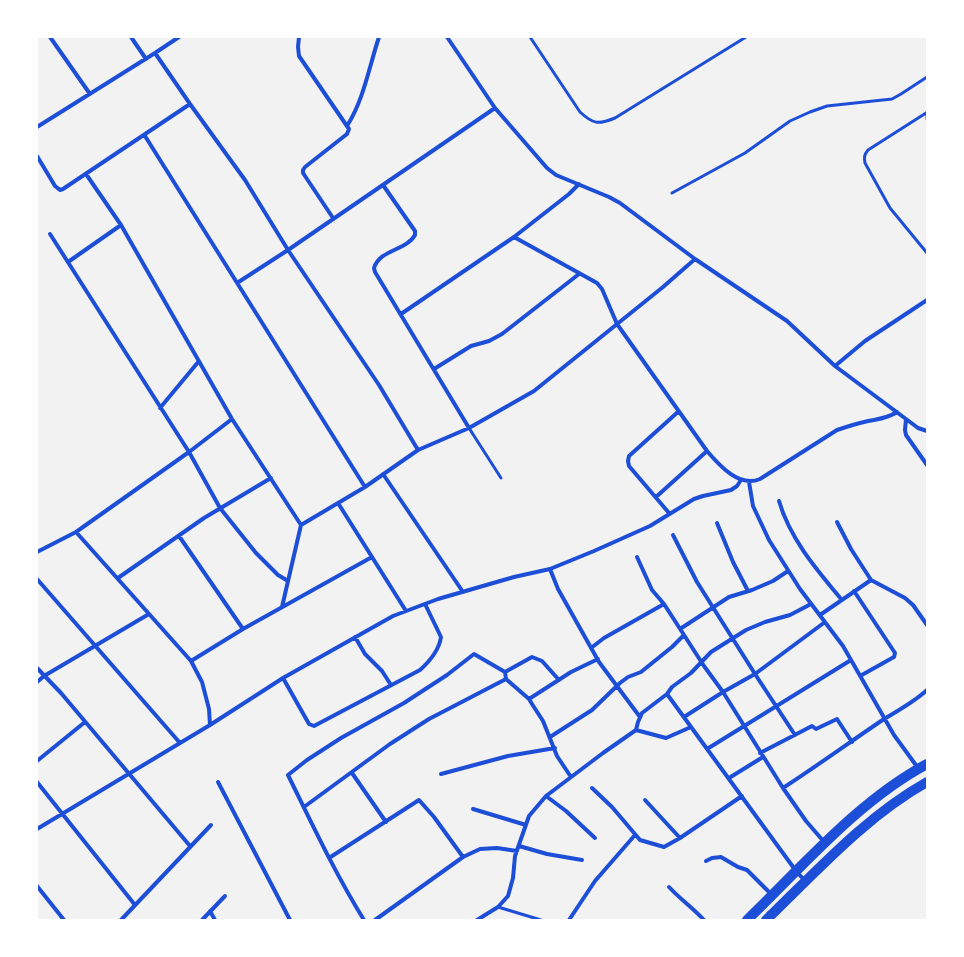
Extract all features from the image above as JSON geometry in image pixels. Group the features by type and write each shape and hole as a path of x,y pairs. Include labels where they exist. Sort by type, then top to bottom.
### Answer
{"main road":[{"path":"747,920 796,871 875,798 922,766"},
{"path":"766,920 852,836 877,815 927,782"}],"street":[{"path":"50,37 90,94"},
{"path":"131,37 146,59"},
{"path":"37,127 179,37"},
{"path":"299,37 299,56 349,130 303,170 303,174 333,218"},
{"path":"347,126 356,112 379,37"},
{"path":"447,37 495,108 547,168 556,175 620,203 695,259 787,321 835,366 918,428 927,431"},
{"path":"155,53 245,180 288,250 379,385 418,450"},
{"path":"37,156 55,186 60,190 63,189 145,136 190,104"},
{"path":"237,283 288,250 495,108"},
{"path":"145,136 365,487"},
{"path":"86,174 121,225 232,419 301,525 282,608"},
{"path":"401,314 514,237 569,194 579,184"},
{"path":"383,185 415,231 415,235 410,241 379,258 374,268 375,272 469,428"},
{"path":"68,262 121,225"},
{"path":"50,234 189,452 220,508 256,553 278,575 288,581"},
{"path":"514,237 594,281 602,289 616,324 707,451 720,464 741,480 749,482 760,479 837,430 848,425 882,419 897,412"},
{"path":"301,525 365,487 418,450 469,428 534,391 675,277 695,259"},
{"path":"434,369 471,346 489,341 502,334 579,274"},
{"path":"835,366 865,341 927,300"},
{"path":"160,408 199,361"},
{"path":"669,513 630,466 628,461 629,456 679,411"},
{"path":"37,552 76,532 189,452 232,419"},
{"path":"906,419 906,434 927,465"},
{"path":"656,497 707,451"},
{"path":"383,474 463,592"},
{"path":"118,578 220,508 271,478"},
{"path":"37,829 210,725 283,678 393,616 463,592 514,577 550,569 639,531 698,497 731,490 737,486 741,480"},
{"path":"749,482 753,506 769,540 811,604 843,646 894,735 922,766"},
{"path":"778,501 782,513 797,540 815,567 842,600"},
{"path":"338,503 406,611"},
{"path":"837,522 851,549 871,580 899,594 909,601 927,625"},
{"path":"717,523 732,562 748,591"},
{"path":"76,532 191,661 202,682 210,725"},
{"path":"673,534 697,582 795,735"},
{"path":"179,536 242,630"},
{"path":"191,661 242,630 372,557"},
{"path":"637,557 652,590 664,604 683,636 723,692 783,788 806,821 825,844"},
{"path":"550,569 558,589 591,648 640,717"},
{"path":"680,629 729,597 773,581 788,570"},
{"path":"37,579 180,743"},
{"path":"820,615 871,580"},
{"path":"854,591 895,653 894,657 860,676"},
{"path":"283,678 309,724 312,726 420,670 440,644 441,637 425,604"},
{"path":"591,648 604,638 664,604"},
{"path":"477,920 498,907 508,896 513,878 515,856 529,816 546,796 636,730 642,713 691,673 711,652 746,630 765,622 790,615 811,604"},
{"path":"37,682 44,676 95,645 149,614"},
{"path":"684,717 755,674 825,622"},
{"path":"550,737 592,710 628,677 641,672 683,636"},
{"path":"355,637 365,654 382,670 391,685"},
{"path":"364,920 329,858 288,774 341,738 404,703 447,675 474,654 505,672"},
{"path":"505,672 532,657 542,661 559,680"},
{"path":"529,699 559,680 598,659"},
{"path":"707,749 851,660"},
{"path":"37,668 85,722 190,846"},
{"path":"505,672 506,679 529,699 543,721 557,756 571,777"},
{"path":"304,807 390,744 429,719 506,679"},
{"path":"783,788 885,719 915,701 927,690"},
{"path":"667,694 796,871 806,882"},
{"path":"729,778 762,755 812,726 816,729 837,719 852,742"},
{"path":"37,761 85,722"},
{"path":"636,730 666,738 691,727"},
{"path":"441,774 508,756 555,748"},
{"path":"352,773 386,822"},
{"path":"37,782 135,905"},
{"path":"218,782 290,920"},
{"path":"592,788 612,807 640,840 664,847 680,838 742,796"},
{"path":"546,796 566,811 595,838"},
{"path":"329,858 419,800 434,817 463,857"},
{"path":"645,800 680,838"},
{"path":"473,809 526,825"},
{"path":"121,920 211,825"},
{"path":"570,920 595,881 636,835"},
{"path":"375,920 463,857 480,849 518,848 582,860"},
{"path":"706,860 721,857 738,867 747,870 772,896"},
{"path":"37,886 64,920"},
{"path":"669,887 679,898 692,907 704,920"},
{"path":"202,920 224,896"},
{"path":"210,911 214,920"}],"lane":[{"path":"530,37 580,112 589,120 598,123 615,118 746,37"},
{"path":"672,193 745,153 790,121 827,106 892,99 927,77"},
{"path":"927,112 927,119"},
{"path":"927,112 868,150 864,158 865,163 890,208 927,254"},
{"path":"469,428 501,478"},
{"path":"498,907 541,920"}]}
